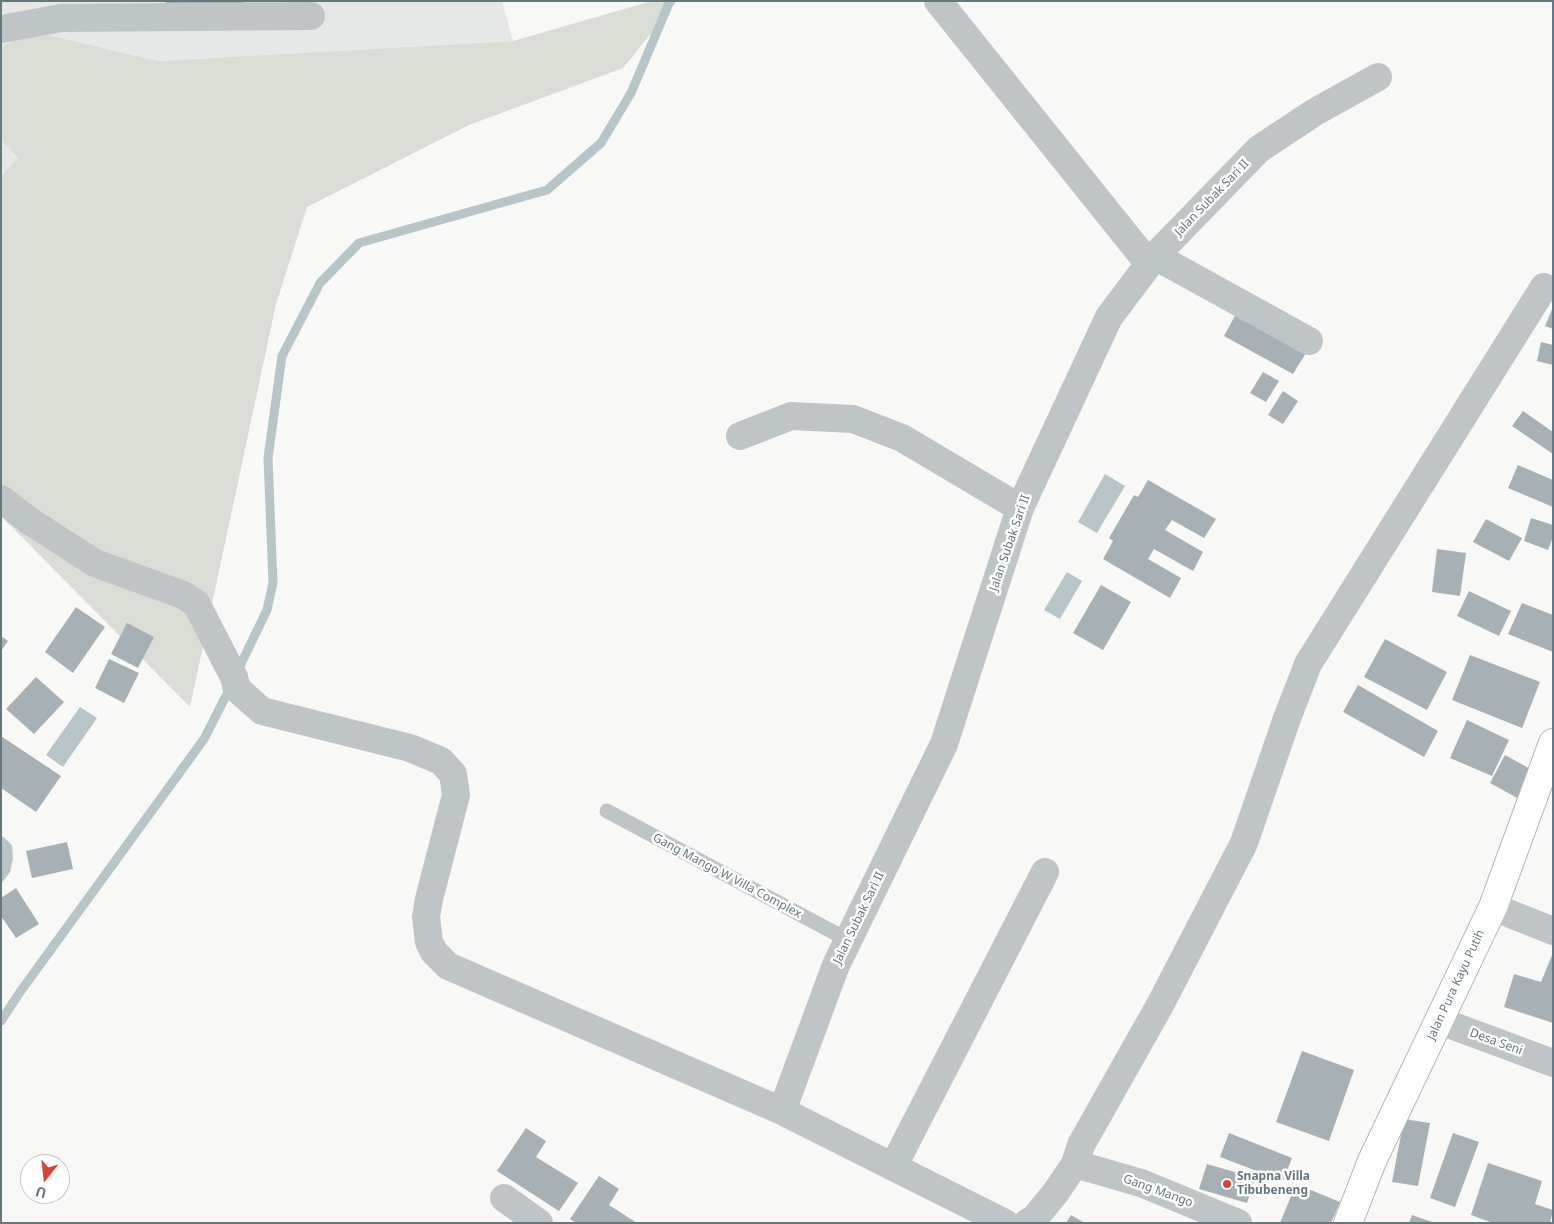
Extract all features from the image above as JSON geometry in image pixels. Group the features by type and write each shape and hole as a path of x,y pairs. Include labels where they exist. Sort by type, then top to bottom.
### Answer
{"street":[{"path":"938,1 1152,260 1309,341"},
{"path":"1,29 61,18 311,16"},
{"name":"Jalan Subak Sari II","path":"782,1110 836,964 944,744 1020,508 1109,317 1152,260 1259,149 1315,112 1378,77"},
{"path":"1027,1223 1041,1211 1075,1164 1081,1145 1160,1005 1244,843 1286,721 1308,664 1544,287"},
{"path":"740,436 791,416 853,419 902,438 1020,508"},
{"path":"1,499 31,522 95,563 183,595 196,603 234,678 237,689 262,711 410,748 441,761 453,774 456,796 428,899 426,917 429,942 434,952 448,966 782,1110 1005,1223"},
{"name":"Jalan Pura Kayu Putih","path":"1348,1223 1372,1161 1493,907 1553,743"},
{"path":"893,1167 1045,872"},
{"path":"1493,907 1553,931"},
{"name":"Desa Seni","path":"1440,1021 1553,1063"},
{"name":"Gang Mango","path":"1075,1164 1141,1183 1238,1223"},
{"path":"504,1198 539,1223"}],"lane":[{"name":"Gang Mango W Villa Complex","path":"607,811 848,940"}],"shaded area":[{"path":"1,1 502,1 513,41 158,61 32,31 1,47"},
{"path":"652,1 677,1 623,68 469,125 307,207 276,304 190,707 1,516 1,176 18,158 1,140 1,47 32,31 158,61 513,41"},
{"path":"1,140 18,158 1,176"},
{"path":"1105,474 1125,486 1097,533 1078,522"},
{"path":"1067,572 1082,581 1060,619 1044,610"},
{"path":"80,707 97,718 63,767 46,755"},
{"path":"1,835 12,845 13,859 10,872 1,884"}],"building":[{"path":"165,1 244,1 244,4 167,17"},
{"path":"1553,307 1553,329 1545,326"},
{"path":"1237,312 1306,353 1293,374 1224,336"},
{"path":"1541,342 1553,345 1553,365 1537,361"},
{"path":"1263,372 1279,381 1266,402 1250,393"},
{"path":"1283,391 1298,401 1283,424 1268,415"},
{"path":"1523,411 1553,432 1553,454 1512,426"},
{"path":"1518,465 1553,480 1553,507 1508,488"},
{"path":"1148,480 1216,519 1204,538 1172,520 1165,530 1203,552 1193,571 1154,549 1148,559 1181,578 1170,598 1103,559 1113,541 1109,538 1134,495 1138,497"},
{"path":"1531,518 1553,525 1553,537 1548,550 1524,541"},
{"path":"1486,519 1522,538 1509,561 1473,542"},
{"path":"1437,549 1466,553 1460,596 1432,592"},
{"path":"1101,585 1131,602 1103,650 1073,633"},
{"path":"1469,591 1511,611 1499,636 1457,616"},
{"path":"1522,603 1553,615 1553,652 1508,634"},
{"path":"76,607 105,627 73,673 45,652"},
{"path":"127,623 154,637 138,668 111,654"},
{"path":"1,636 8,641 1,651"},
{"path":"1385,639 1447,672 1427,710 1364,677"},
{"path":"1470,655 1540,682 1522,728 1452,700"},
{"path":"109,659 139,673 124,703 95,688"},
{"path":"36,677 64,702 34,734 6,709"},
{"path":"1358,685 1438,731 1424,757 1343,712"},
{"path":"1467,720 1509,740 1492,776 1450,758"},
{"path":"1,736 61,776 36,812 1,788"},
{"path":"1505,755 1534,771 1519,799 1490,783"},
{"path":"67,842 73,869 32,878 26,851"},
{"path":"16,888 39,924 16,938 1,916 1,898"},
{"path":"1553,953 1553,1023 1504,1007 1514,974 1541,982"},
{"path":"1302,1051 1354,1070 1329,1141 1276,1122"},
{"path":"1404,1119 1430,1123 1418,1186 1392,1182"},
{"path":"526,1128 546,1141 536,1157 578,1183 559,1211 497,1171"},
{"path":"1229,1133 1292,1158 1283,1181 1220,1157"},
{"path":"1453,1133 1479,1142 1455,1207 1430,1198"},
{"path":"1488,1163 1542,1181 1535,1204 1553,1210 1550,1223 1493,1223 1471,1215"},
{"name":"Snapna Villa Tibubeneng","path":"1207,1164 1255,1178 1247,1203 1199,1189"},
{"path":"599,1176 619,1189 609,1205 637,1223 576,1223 570,1219"},
{"path":"1296,1184 1340,1202 1331,1223 1280,1223"},
{"path":"1071,1215 1085,1223 1066,1223"},
{"path":"1412,1215 1432,1222 1432,1223 1409,1223"}],"waterway":[{"path":"237,672 267,610 273,583 268,458 282,356 320,283 359,243 547,190 601,143 631,93 670,1"},
{"path":"1,1021 20,992 204,739 231,686"}],"place":[{"name":"Snapna Villa Tibubeneng","path":"1227,1184"}]}
